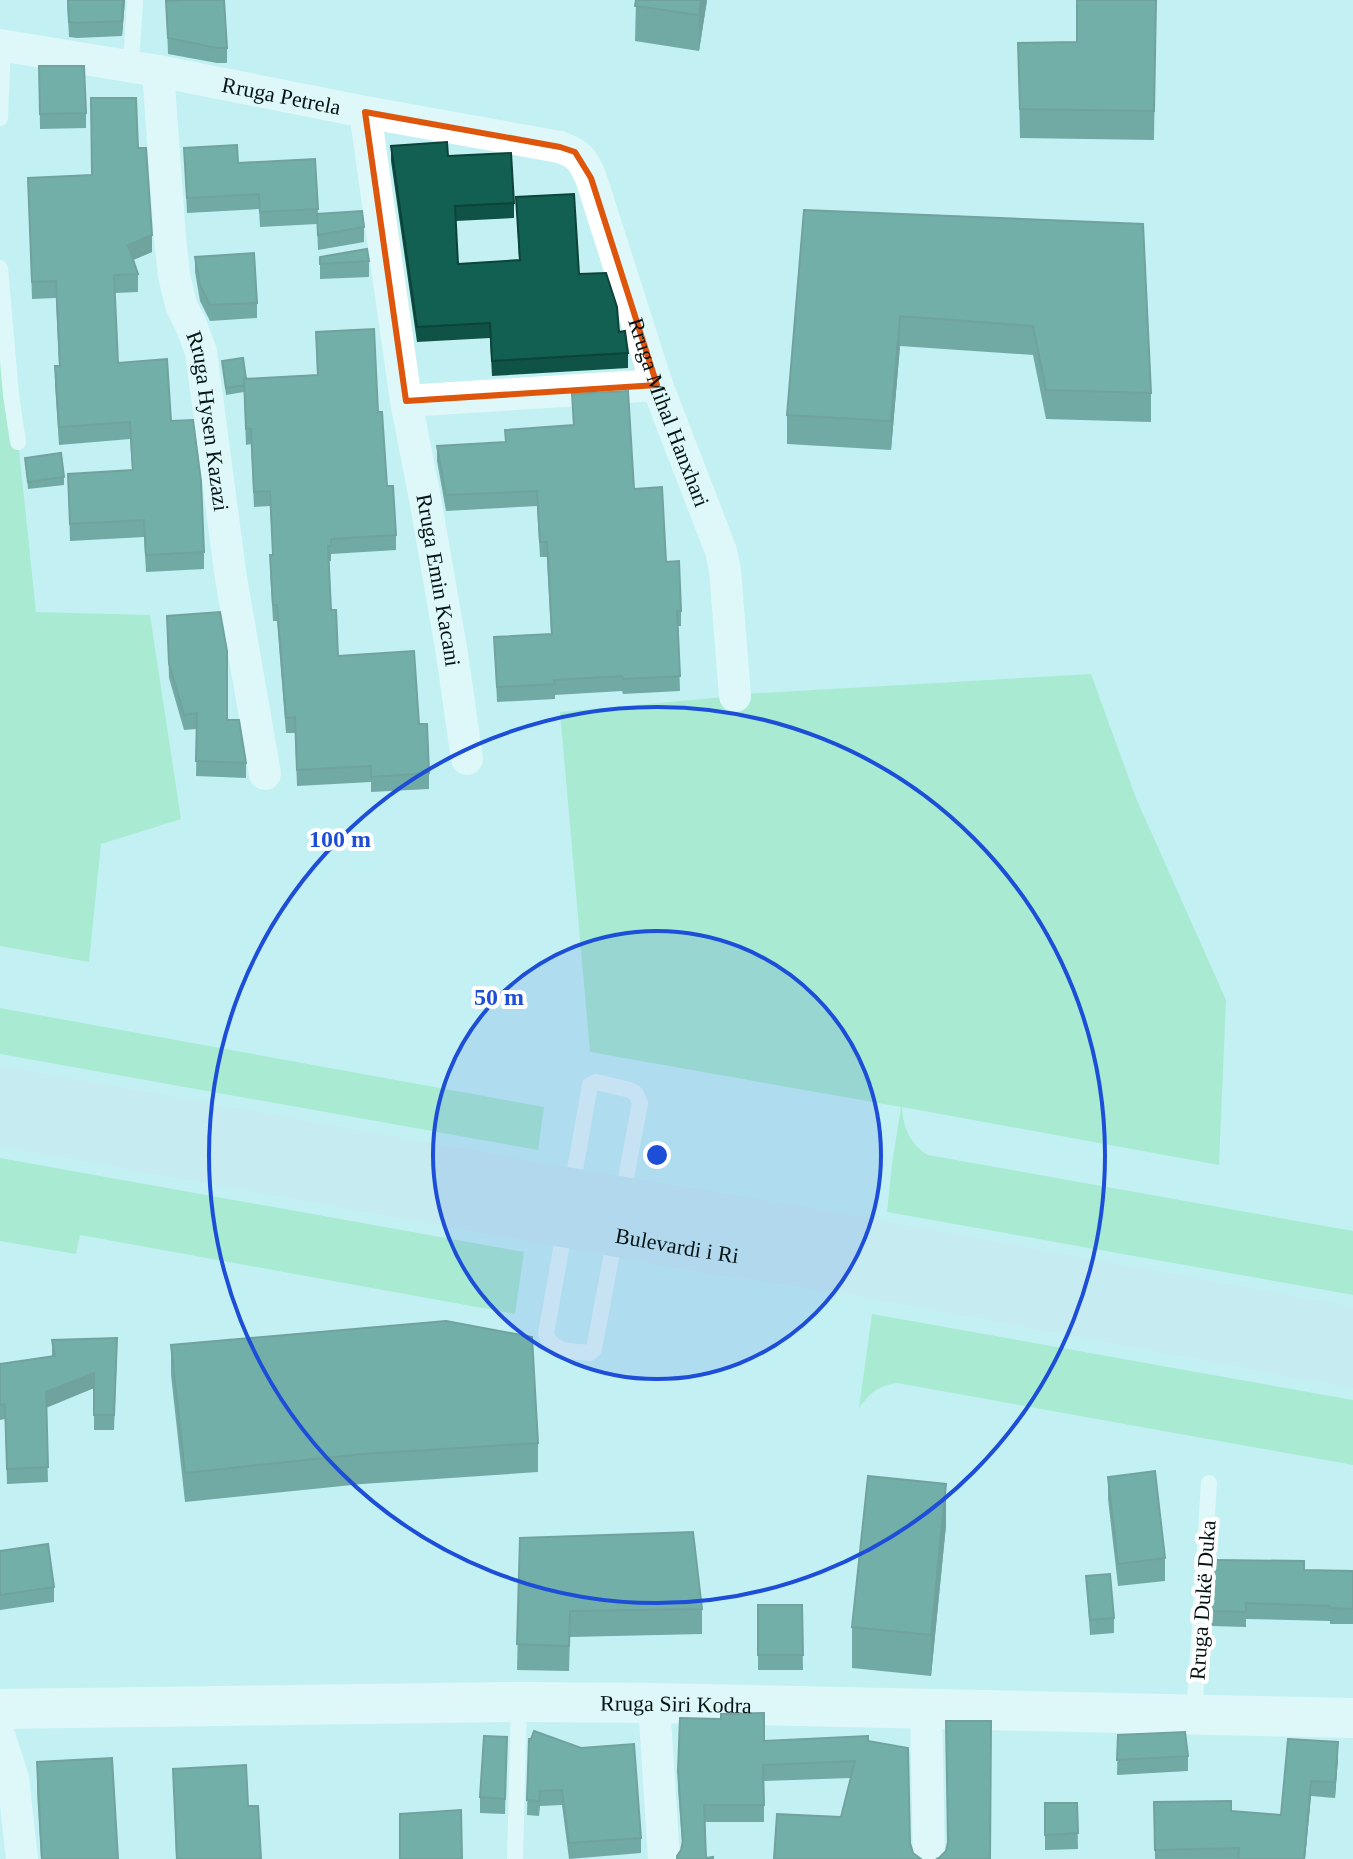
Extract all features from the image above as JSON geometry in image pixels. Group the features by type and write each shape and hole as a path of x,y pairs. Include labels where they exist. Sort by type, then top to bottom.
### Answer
{"main road":[{"name":"Bulevardi i Ri","path":"0,1088 618,1217 860,1274 1353,1366"},
{"name":"Bulevardi i Ri","path":"0,1124 568,1208"},
{"name":"Bulevardi i Ri","path":"618,1217 865,1240 1353,1329"}],"street":[{"name":"Rruga Petrela","path":"2,46 144,68 560,147"},
{"name":"Rruga Hysen Kazazi","path":"144,68 174,275 181,305 201,352 231,578 265,774"},
{"name":"Rruga Emin Kacani","path":"365,112 377,251 426,504 467,759"},
{"name":"Rruga Mihal Hanxhari","path":"560,147 575,152 585,163 591,178 657,385 721,551 735,696"},
{"path":"406,401 657,385"},
{"name":"Rruga Siri Kodra","path":"0,1709 519,1702 1353,1718"},
{"path":"654,1703 664,1859"},
{"path":"926,1708 929,1859"},
{"path":"0,1738 13,1778 22,1859"}],"lane":[{"path":"135,0 144,68"},
{"name":"Rruga Petrela","path":"0,118 2,46"},
{"path":"0,268 18,442"},
{"path":"596,1082 630,1090 640,1103 618,1217 594,1349 590,1353 555,1348 546,1334 590,1085 596,1082"},
{"name":"Rruga Dukë Duka","path":"1194,1716 1209,1483"},
{"path":"515,1859 519,1702"}],"highlighted area":[{"path":"365,112 560,147 575,152 591,178 657,385 406,401"}],"green space":[{"path":"0,268 36,612 150,615 181,819 101,844 89,962 0,946"},
{"path":"1091,674 1136,798 1226,1000 1219,1165 902,1107 906,1129 916,1146 928,1155 1353,1231 1353,1295 887,1212 901,1107 590,1052 560,712 743,694"},
{"path":"0,1008 544,1107 538,1150 0,1054"},
{"path":"0,1158 524,1252 515,1314 80,1235 76,1254 0,1241"},
{"path":"872,1314 1353,1400 1353,1465 897,1383 875,1391 859,1408"}],"building":[{"path":"68,0 123,0 122,21 69,22"},
{"path":"224,0 227,48 168,38 166,1"},
{"path":"636,0 701,0 699,15 635,6"},
{"path":"1077,0 1156,0 1154,111 1020,109 1018,43 1077,42"},
{"path":"39,66 84,66 86,113 40,114"},
{"path":"91,98 136,98 138,148 146,148 152,235 128,245 138,274 114,275 118,363 167,359 171,421 193,420 201,481 204,552 146,555 144,520 70,524 68,474 133,470 130,422 59,427 55,366 60,366 56,281 32,282 28,178 92,175"},
{"path":"447,142 448,156 511,153 514,203 455,206 458,264 520,260 516,197 574,194 579,274 606,273 617,307 619,332 625,331 628,353 492,361 490,323 417,327 391,146"},
{"path":"237,145 238,163 315,159 318,209 260,212 259,194 187,198 184,148"},
{"path":"804,210 1143,224 1151,393 1046,390 1033,326 900,316 891,421 787,415"},
{"path":"362,211 364,227 318,235 317,214"},
{"path":"367,249 369,261 320,264 320,257"},
{"path":"254,253 257,303 210,305 200,285 195,257"},
{"path":"374,329 378,412 382,412 387,486 393,486 396,535 331,539 331,546 328,546 331,610 336,610 338,656 414,651 419,724 427,724 429,773 371,777 371,766 297,770 295,717 286,718 277,605 273,605 270,491 254,492 251,429 246,429 244,379 318,375 316,332"},
{"path":"243,358 244,385 226,388 222,361"},
{"path":"628,391 634,489 662,487 666,562 679,561 681,611 677,611 680,676 554,680 555,684 497,687 494,637 552,634 547,542 540,542 537,491 446,495 437,446 506,442 505,430 574,425 572,394"},
{"path":"61,453 64,477 28,482 25,458"},
{"path":"220,612 227,651 227,720 239,720 246,763 196,761 197,713 184,715 169,663 167,616"},
{"path":"446,1321 532,1337 538,1443 362,1454 185,1473 171,1345"},
{"path":"117,1338 114,1415 94,1415 94,1373 46,1392 48,1467 7,1469 5,1404 0,1405 0,1364 55,1356 52,1340"},
{"path":"1155,1471 1165,1558 1118,1564 1108,1477"},
{"path":"868,1476 946,1484 931,1635 852,1627"},
{"path":"693,1532 702,1609 570,1611 569,1646 517,1644 520,1538"},
{"path":"48,1544 54,1587 0,1595 0,1551"},
{"path":"1214,1560 1304,1561 1304,1570 1353,1571 1353,1609 1246,1603 1246,1612 1211,1611"},
{"path":"1110,1574 1114,1618 1090,1620 1086,1576"},
{"path":"758,1605 802,1605 803,1655 758,1655"},
{"path":"764,1713 764,1741 868,1736 868,1741 908,1748 910,1843 913,1853 921,1859 774,1859 777,1814 841,1817 855,1761 763,1765 764,1805 704,1805 706,1858 713,1859 677,1859 683,1841 678,1771 680,1718 721,1719 721,1714"},
{"path":"946,1721 991,1721 990,1859 936,1859 946,1851 948,1842"},
{"path":"534,1731 581,1748 634,1744 641,1838 569,1843 562,1790 540,1791 539,1801 527,1800 529,1739"},
{"path":"1185,1732 1188,1756 1117,1760 1118,1735"},
{"path":"484,1736 507,1737 505,1799 480,1797"},
{"path":"1288,1739 1338,1742 1335,1782 1311,1781 1304,1859 1238,1859 1239,1848 1155,1850 1154,1802 1231,1801 1231,1811 1281,1815"},
{"path":"112,1758 118,1859 42,1859 37,1762"},
{"path":"246,1765 248,1806 258,1806 261,1859 177,1859 173,1769"},
{"path":"1045,1803 1077,1803 1078,1833 1045,1835"},
{"path":"461,1810 462,1859 400,1859 400,1814"}]}
